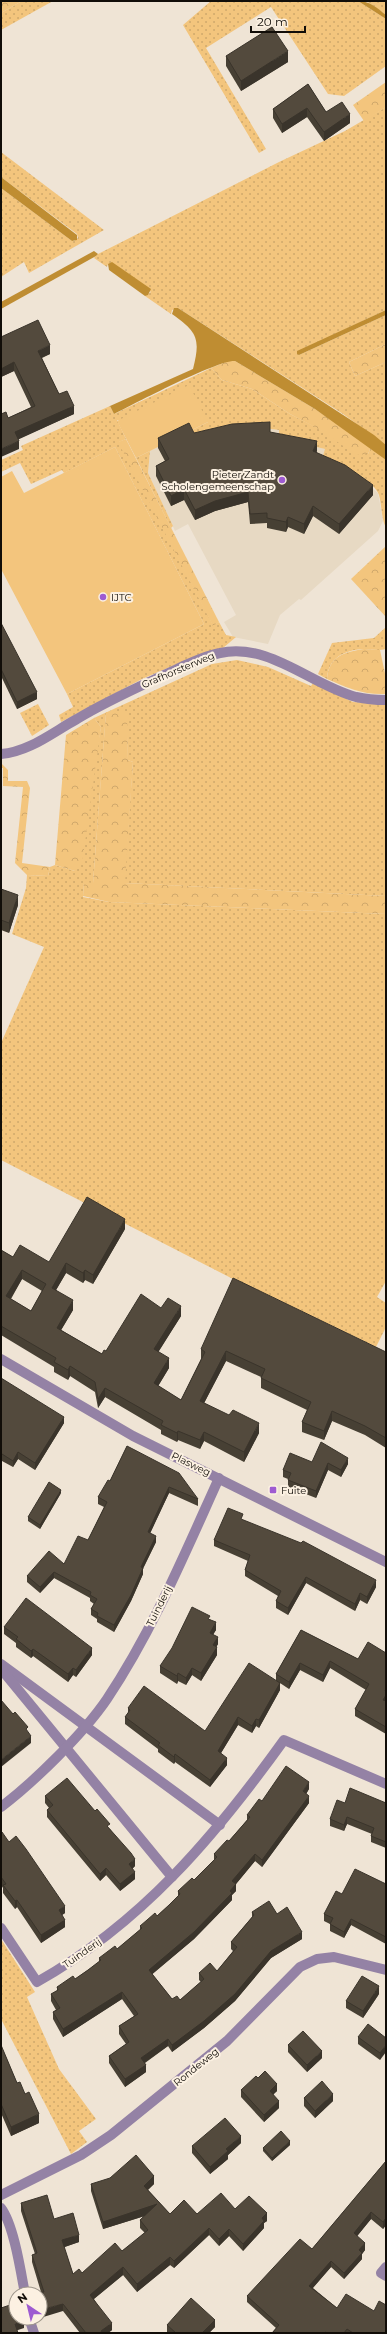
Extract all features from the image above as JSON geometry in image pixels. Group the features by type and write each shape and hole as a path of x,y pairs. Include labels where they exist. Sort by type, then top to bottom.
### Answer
{"street":[{"name":"Grafhorsterweg","path":"1,754 22,750 116,697 201,658 220,652 236,651 265,657 292,667 346,694 357,697 386,700"},
{"name":"Plasweg","path":"1,1359 133,1436 386,1562"},
{"name":"Tuinderij","path":"1,1807 65,1748 106,1700 159,1610 219,1478"},
{"path":"1,1664 220,1825"},
{"path":"1,1668 172,1877"},
{"name":"Tuinderij","path":"1,1928 37,1982 66,1965 99,1942 145,1904 172,1877 220,1825 284,1740 386,1784"},
{"name":"Rondeweg","path":"1,2195 81,2155 111,2135 227,2041 300,1967 317,1959 334,1957 386,1970"},
{"path":"1,2208 9,2227 18,2258 23,2286"},
{"path":"386,2267 381,2273 386,2276"}],"shaded area":[{"path":"358,1 373,5 386,15 386,19"},
{"path":"1,177 77,235 77,240 72,241 1,188"},
{"path":"94,251 98,254 96,256 1,309 1,302"},
{"path":"112,262 151,289 148,295 145,296 109,270 108,264"},
{"path":"174,308 178,308 374,435 386,445 386,460 315,409 235,361 211,367 114,414 110,406 193,369 197,350 195,337 187,326 172,314"},
{"path":"386,310 386,315 299,355 297,354 297,351"},
{"path":"255,427 279,430 293,441 325,449 378,493 383,521 378,531 301,600 299,599 280,615 268,644 233,637 224,622 236,615 188,524 175,531 148,473 150,451 192,430"}],"green space":[{"path":"1,1 22,1 1,13"},
{"path":"22,1 53,1 1,30 1,13"},
{"path":"211,1 358,1 386,19 386,66 344,96 328,94 271,7 206,48 266,149 259,153 183,25"},
{"path":"366,1 386,1 386,15"},
{"path":"386,82 386,107 364,121 353,105"},
{"path":"386,107 386,310 297,352 299,355 386,315 386,344 349,362 355,376 386,362 386,445 343,414 178,308 172,310 171,314 145,296 151,292 108,264 107,267 94,258 98,254 279,162 345,131"},
{"path":"1,152 104,230 29,273 24,262 1,277 1,188 72,241 78,238 77,234 1,177"},
{"path":"386,344 386,362 355,376 349,362"},
{"path":"228,361 235,361 315,409 371,447 368,454 356,455 322,431 290,414 252,389 222,380 211,368"},
{"path":"211,368 222,380 252,389 290,414 368,454 371,447 386,460 386,528 383,520 379,495 376,489 363,479 345,469 322,459 325,449 279,438 279,430 255,427 196,437 192,430 208,422 117,420 126,439 119,442 213,625 219,622 226,635 236,637 223,648 198,655 142,679 61,722 59,715 73,707 67,694 204,624 115,447 64,473 62,470 31,484 20,463 1,472 1,460 23,450 21,446 110,406 114,414"},
{"path":"189,385 208,422 136,458 117,421"},
{"path":"126,439 219,622 213,626 118,442"},
{"name":"IJTC","path":"115,447 204,624 67,694 1,569 1,477 12,471 24,493"},
{"path":"150,451 148,473 173,526 171,528 136,458"},
{"path":"386,546 386,617 351,579"},
{"path":"386,627 386,649 364,649 344,653 338,656 330,666 327,679 318,674 332,643 374,638"},
{"path":"364,649 380,650 386,678 386,694 363,692 327,679 328,671 334,660 344,654"},
{"path":"237,660 268,667 311,686 313,683 353,702 386,704 386,896 124,883 133,762 128,760 126,712 106,713 93,883 84,883 83,897 109,902 386,914 386,1281 377,1297 386,1303 386,1327 376,1347 233,1279 1,1160 1,1043 44,947 12,934 26,888 27,875 48,876 50,867 55,865 75,871 101,727 94,718 212,664"},
{"path":"38,704 49,725 32,736 20,713"},
{"path":"106,712 127,712 128,760 133,762 125,883 386,896 386,914 109,902 83,896 84,882 93,883"},
{"path":"94,718 101,727 82,864 75,871 55,865 66,735"},
{"path":"1,763 8,770 8,781 27,781 30,788 22,863 50,867 48,876 27,875 15,863 23,787 3,786 3,768 1,768"},
{"path":"1,1939 35,1992 27,1997 59,2069 96,2119 79,2131 87,2142 71,2154 1,2019"}],"building":[{"path":"272,27 288,51 241,81 226,56"},
{"path":"308,84 326,112 342,102 350,114 324,132 307,108 282,124 273,109"},
{"path":"38,320 50,345 38,351 59,394 67,391 74,406 15,432 19,441 1,449 1,414 6,412 8,418 35,406 14,362 1,369 1,337"},
{"name":"Pieter Zandt Scholengemeenschap","path":"270,422 270,432 317,441 313,451 345,465 373,485 339,524 313,506 304,524 288,517 286,522 267,518 267,513 250,514 248,492 215,501 195,510 184,489 171,496 156,466 169,459 158,438 189,423 194,433 232,424"},
{"path":"1,623 37,692 17,702 1,669"},
{"path":"1,889 18,895 9,923 1,920"},
{"path":"87,1197 125,1219 93,1275 85,1270 83,1273 66,1263 52,1288 73,1300 57,1328 102,1354 104,1350 106,1351 141,1294 161,1308 168,1298 181,1306 154,1349 169,1358 154,1383 181,1400 205,1352 201,1349 233,1278 386,1352 386,1438 365,1426 332,1411 324,1431 302,1422 311,1402 261,1378 265,1369 226,1351 200,1401 229,1415 233,1410 259,1423 244,1452 204,1432 200,1440 178,1431 177,1433 161,1425 163,1421 105,1388 98,1399 95,1382 70,1366 68,1370 54,1362 56,1358 1,1326 1,1250 13,1257 20,1245 49,1262","holes":["22,1270 46,1284 31,1311 6,1296"]},
{"path":"1,1378 64,1417 35,1463 18,1452 13,1461 2,1454 1,1456"},
{"path":"321,1442 348,1458 341,1470 328,1463 316,1491 288,1480 291,1473 283,1470 290,1453 312,1462"},
{"path":"127,1446 179,1473 198,1499 169,1487 148,1532 156,1536 141,1567 143,1568 131,1595 114,1625 97,1616 98,1613 91,1609 97,1599 90,1595 91,1592 54,1572 40,1587 27,1576 49,1551 64,1564 78,1536 88,1540 107,1502 98,1497 108,1480 110,1481"},
{"path":"49,1482 61,1490 40,1525 28,1517"},
{"path":"228,1508 243,1514 241,1519 301,1543 303,1541 376,1580 367,1597 360,1593 355,1604 306,1577 288,1608 276,1601 281,1591 245,1570 250,1555 214,1540"},
{"path":"26,1598 92,1648 76,1670 73,1668 68,1674 33,1649 31,1651 16,1639 18,1637 4,1627"},
{"path":"192,1607 210,1616 208,1619 216,1622 210,1633 218,1637 213,1645 217,1647 201,1673 192,1668 186,1678 178,1673 177,1676 160,1666 172,1648"},
{"path":"301,1630 358,1659 368,1642 386,1653 386,1695 383,1700 386,1701 386,1727 355,1709 369,1684 330,1661 323,1675 300,1663 289,1682 276,1674"},
{"path":"249,1663 280,1683 259,1720 256,1719 252,1726 238,1717 218,1751 227,1758 210,1780 175,1754 174,1757 158,1745 160,1743 125,1717 130,1710 128,1708 144,1686 205,1731"},
{"path":"1,1700 13,1714 15,1712 28,1727 26,1729 31,1736 1,1760"},
{"path":"286,1766 309,1782 303,1791 309,1796 262,1860 255,1854 232,1881 236,1884 230,1891 232,1893 194,1932 149,1970 172,1999 177,1996 180,2000 204,1979 199,1973 210,1963 217,1971 237,1947 231,1942 254,1915 252,1912 269,1901 277,1914 287,1907 302,1932 271,1951 235,1994 204,2021 172,2045 168,2039 141,2058 146,2065 125,2079 109,2056 129,2042 119,2026 138,2014 122,1992 63,2029 53,2012 60,2008 51,1994 58,1990 57,1987 73,1976 75,1979 88,1970 101,1960 99,1958 115,1946 117,1949 142,1928 140,1926 155,1913 157,1916 169,1905 180,1894 178,1891 192,1878 194,1880 217,1857 214,1854 227,1840 229,1841 250,1817 247,1815 259,1799 262,1801"},
{"path":"67,1778 95,1811 97,1809 110,1824 107,1826 135,1859 129,1864 135,1872 120,1884 106,1868 100,1874 47,1810 53,1805 45,1796"},
{"path":"350,1788 386,1803 386,1842 371,1836 374,1828 347,1817 344,1825 330,1819 337,1800 345,1803"},
{"path":"2,1832 9,1842 16,1836 65,1906 59,1910 65,1920 41,1935 17,1900 15,1901 3,1885 6,1884 1,1877"},
{"path":"355,1869 386,1884 386,1937 351,1919 344,1932 330,1924 333,1918 324,1914 336,1891 342,1894"},
{"path":"362,1976 379,1986 363,2011 346,2001"},
{"path":"368,2024 386,2038 386,2045 380,2053 358,2037"},
{"path":"303,2031 322,2051 307,2065 288,2045"},
{"path":"1,2045 17,2083 20,2082 25,2094 29,2092 39,2114 11,2127 1,2104"},
{"path":"265,2071 277,2084 270,2091 279,2101 264,2115 241,2090 256,2076 258,2078"},
{"path":"322,2081 333,2094 315,2111 304,2098"},
{"path":"225,2118 241,2136 226,2149 228,2151 210,2167 192,2146"},
{"path":"281,2131 290,2141 272,2158 263,2148"},
{"path":"136,2155 154,2176 144,2186 170,2214 184,2200 197,2214 221,2193 235,2209 249,2196 267,2213 262,2218 264,2221 243,2244 229,2229 219,2239 209,2228 174,2261 170,2257 137,2284 123,2267 90,2295 112,2323 101,2331 102,2333 86,2333 63,2304 48,2308 48,2286 42,2286 32,2255 37,2253 21,2203 47,2195 54,2219 73,2213 79,2235 62,2240 73,2274 79,2269 82,2273 115,2243 122,2251 148,2230 140,2220 157,2204 103,2222 91,2184 110,2178"},
{"path":"386,2161 386,2218 383,2222 371,2212 354,2233 365,2243 359,2250 362,2253 344,2273 331,2261 309,2286 337,2308 346,2294 374,2311 379,2301 386,2305 386,2333 353,2333 347,2329 344,2333 272,2333 279,2325 247,2296 300,2239 312,2249"},
{"path":"191,2298 215,2320 202,2333 176,2333 167,2325"},
{"path":"8,2306 8,2326 16,2326 18,2333 1,2333 1,2308"}],"place":[{"name":"Pieter Zandt Scholengemeenschap","path":"282,480"},
{"name":"IJTC","path":"103,597"},
{"name":"Fuite","path":"273,1490"}]}
